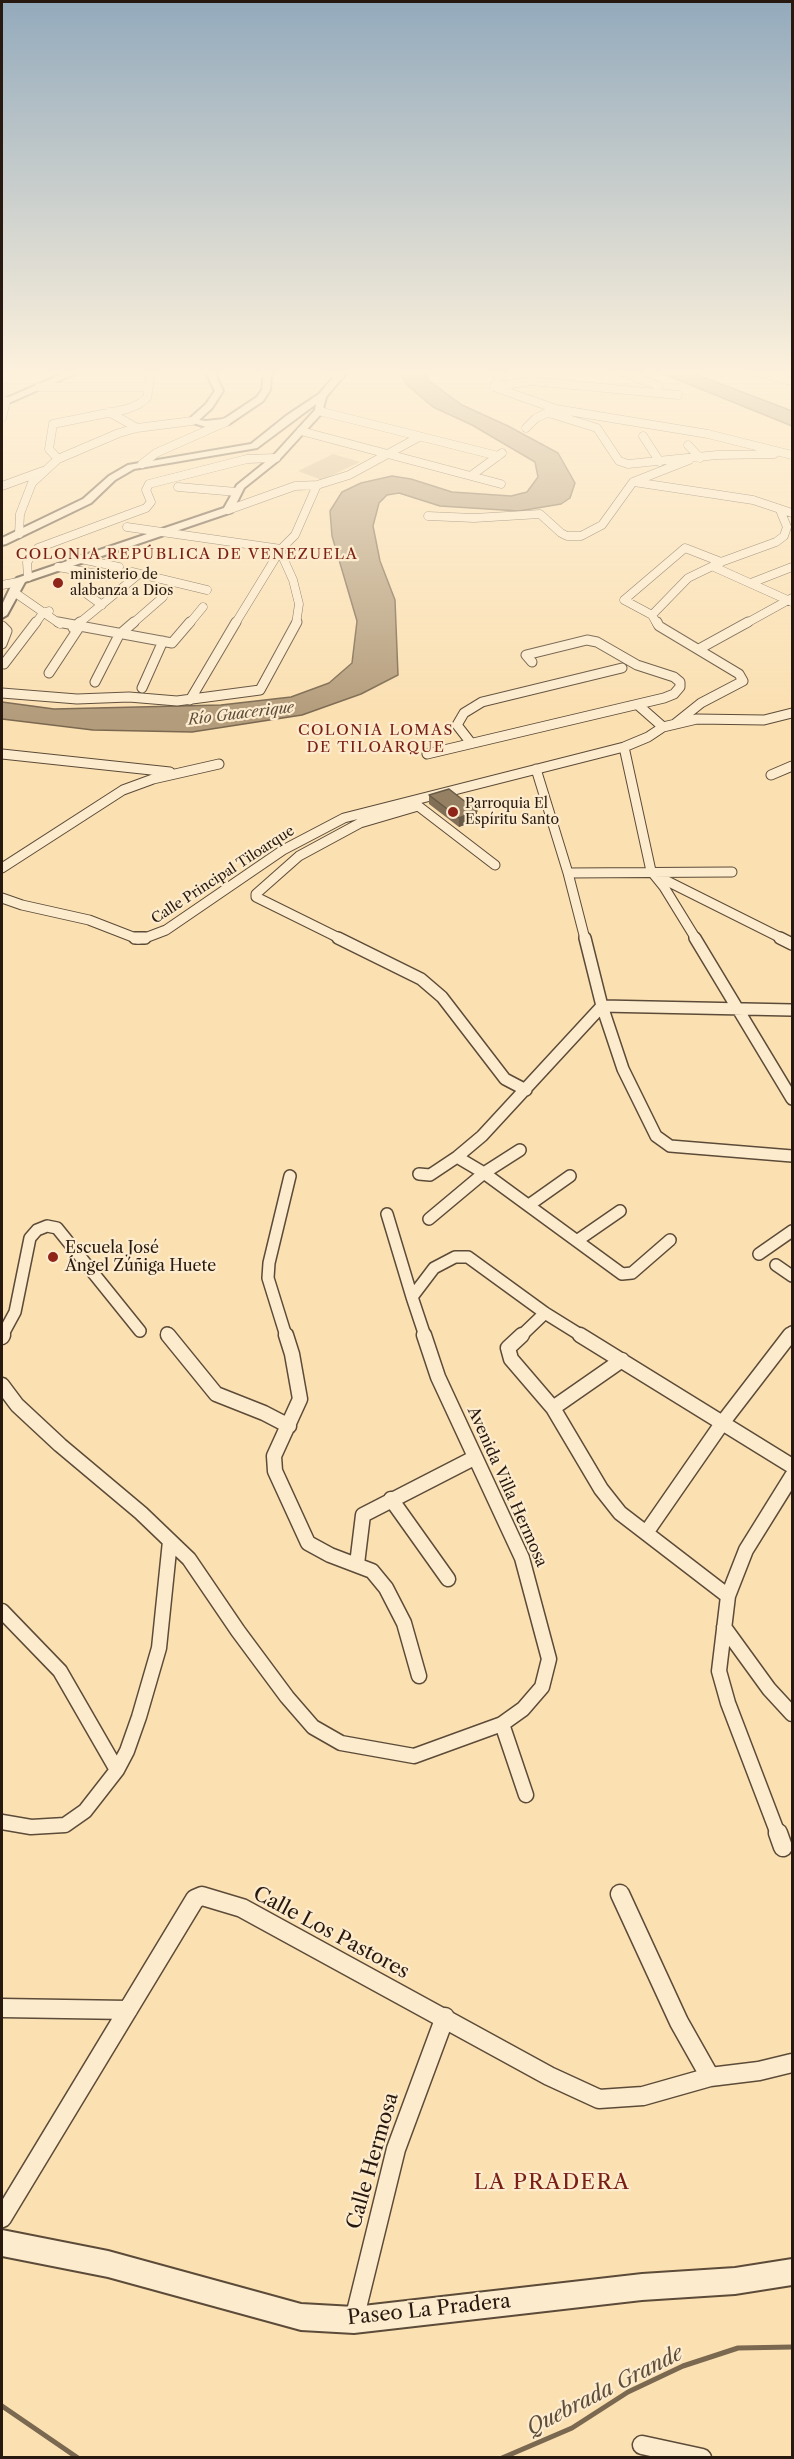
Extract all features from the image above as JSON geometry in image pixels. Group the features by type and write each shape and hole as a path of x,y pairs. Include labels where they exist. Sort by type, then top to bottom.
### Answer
{"street":[{"path":"19,534 20,513 31,486"},
{"path":"2,542 87,501 104,486"},
{"path":"2,612 20,588 27,562 38,548 147,508 151,502 146,490 148,486"},
{"path":"228,510 242,486"},
{"path":"20,588 58,567 298,486"},
{"path":"190,700 281,550 295,535 316,486"},
{"path":"428,516 474,518 540,514 561,533 567,536 581,536 602,525 630,486"},
{"path":"658,486 753,500 792,513"},
{"path":"178,487 237,492"},
{"path":"652,615 682,582 718,564 776,542 784,536 787,527 780,510"},
{"path":"127,527 281,550"},
{"path":"675,724 685,714 743,681 739,674 659,626 652,615 624,600 685,548 751,583 791,600"},
{"path":"2,693 77,699 129,697 190,700 260,690 296,626 299,604 293,580 281,550"},
{"path":"81,559 119,567"},
{"path":"58,567 109,576"},
{"path":"751,583 792,567"},
{"path":"129,572 207,590"},
{"path":"49,673 72,627 139,574"},
{"path":"2,585 20,588 47,612 72,627 172,642 203,607"},
{"path":"80,589 102,605"},
{"path":"95,682 119,635 163,597"},
{"path":"699,649 791,600"},
{"path":"4,664 47,612"},
{"path":"2,626 7,631 2,644"},
{"path":"142,688 163,641"},
{"path":"427,754 638,705 674,694 680,687 680,682 667,673 637,665 604,645 592,641 526,655 532,662"},
{"path":"471,743 457,725 464,713 482,702 622,668"},
{"path":"638,705 663,727"},
{"name":"Calle Principal Tiloarque","path":"2,898 22,905 89,920 130,936 145,938 166,930 284,850 317,831 362,812 414,803 624,747 648,737 663,727 675,724 697,719 764,720 792,713"},
{"path":"624,747 651,872 664,887 792,1099"},
{"path":"2,754 179,773"},
{"path":"2,868 123,790 219,764"},
{"path":"771,775 792,766"},
{"path":"536,769 568,873 602,1006 623,1069 657,1136 669,1146 792,1156"},
{"path":"495,865 414,803 360,823 299,856 256,894 256,897 421,979 442,997 505,1079 526,1090"},
{"path":"651,872 792,944"},
{"path":"568,873 732,872"},
{"path":"419,1174 430,1175 457,1157 526,1090 602,1006 792,1010"},
{"path":"429,1219 484,1173 520,1150"},
{"path":"457,1157 484,1173 626,1275 670,1240"},
{"path":"290,1176 269,1263 268,1278 292,1354 300,1399 274,1456 275,1472 308,1543 330,1555 372,1571 386,1588 404,1623 419,1676"},
{"path":"529,1205 570,1176"},
{"path":"578,1240 620,1211"},
{"name":"Avenida Villa Hermosa","path":"2,1385 17,1406 141,1513 189,1559 238,1631 287,1697 313,1727 341,1743 414,1756 502,1724 524,1710 542,1687 549,1659 522,1558 438,1377 387,1214"},
{"path":"2,1337 15,1312 30,1238 37,1230 47,1226 57,1228 140,1331"},
{"path":"759,1254 792,1231"},
{"path":"412,1298 434,1268 444,1260 462,1255 468,1257 545,1313 792,1466"},
{"path":"776,1265 792,1276"},
{"path":"545,1313 507,1348 510,1359 553,1408 601,1489 620,1513 728,1596"},
{"path":"646,1533 723,1422 792,1332"},
{"path":"167,1333 216,1394 264,1413 289,1426"},
{"path":"553,1408 622,1360"},
{"path":"357,1564 363,1515 391,1498 474,1458"},
{"path":"783,1847 728,1703 719,1671 728,1596 746,1550 792,1476"},
{"path":"391,1498 448,1579"},
{"path":"2,1822 31,1827 65,1825 85,1810 117,1770 127,1751 139,1718 159,1648 170,1541"},
{"path":"2,1611 60,1671 117,1770"},
{"path":"724,1627 770,1689 792,1714"},
{"path":"502,1724 526,1795"},
{"path":"620,1894 679,2022 710,2077"},
{"name":"Calle Los Pastores","path":"2,2218 195,1899 202,1896 242,1908 445,2017 549,2076 599,2099 643,2096 710,2077 759,2071 792,2063"},
{"path":"2,2008 128,2010"},
{"name":"Calle Hermosa","path":"354,2320 396,2149 413,2097 445,2017"},
{"name":"Paseo La Pradera","path":"2,2243 108,2264 301,2317 354,2320 642,2287 735,2281 792,2272"},
{"path":"642,2445 702,2457"}],"water":[{"name":"Río Guacerique","path":"355,486 432,486 452,492 511,496 527,492 532,486 574,486 570,498 561,504 519,511 440,506 399,493 387,495 379,503 373,526 380,561 395,600 398,675 361,694 302,715 192,732 93,730 2,719 2,702 54,709 221,705 291,697 329,683 352,663 357,621 332,536 330,511 342,492"}],"building":[{"path":"449,789 477,811 459,818 429,795"}],"waterway":[{"name":"Quebrada Grande","path":"502,2458 572,2428 628,2392 683,2366 738,2348 792,2347"},
{"name":"Quebrada Grande","path":"2,2406 78,2458"}],"place":[{"name":"ministerio de alabanza a Dios","path":"58,583"},
{"name":"Parroquia El Espíritu Santo","path":"453,812"},
{"name":"Escuela José Ángel Zúñiga Huete","path":"53,1257"}],"district":[{"name":"COLONIA REPÚBLICA DE VENEZUELA","path":"187,555"},
{"name":"COLONIA LOMAS DE TILOARQUE","path":"376,740"},
{"name":"LA PRADERA","path":"552,2183"}]}
